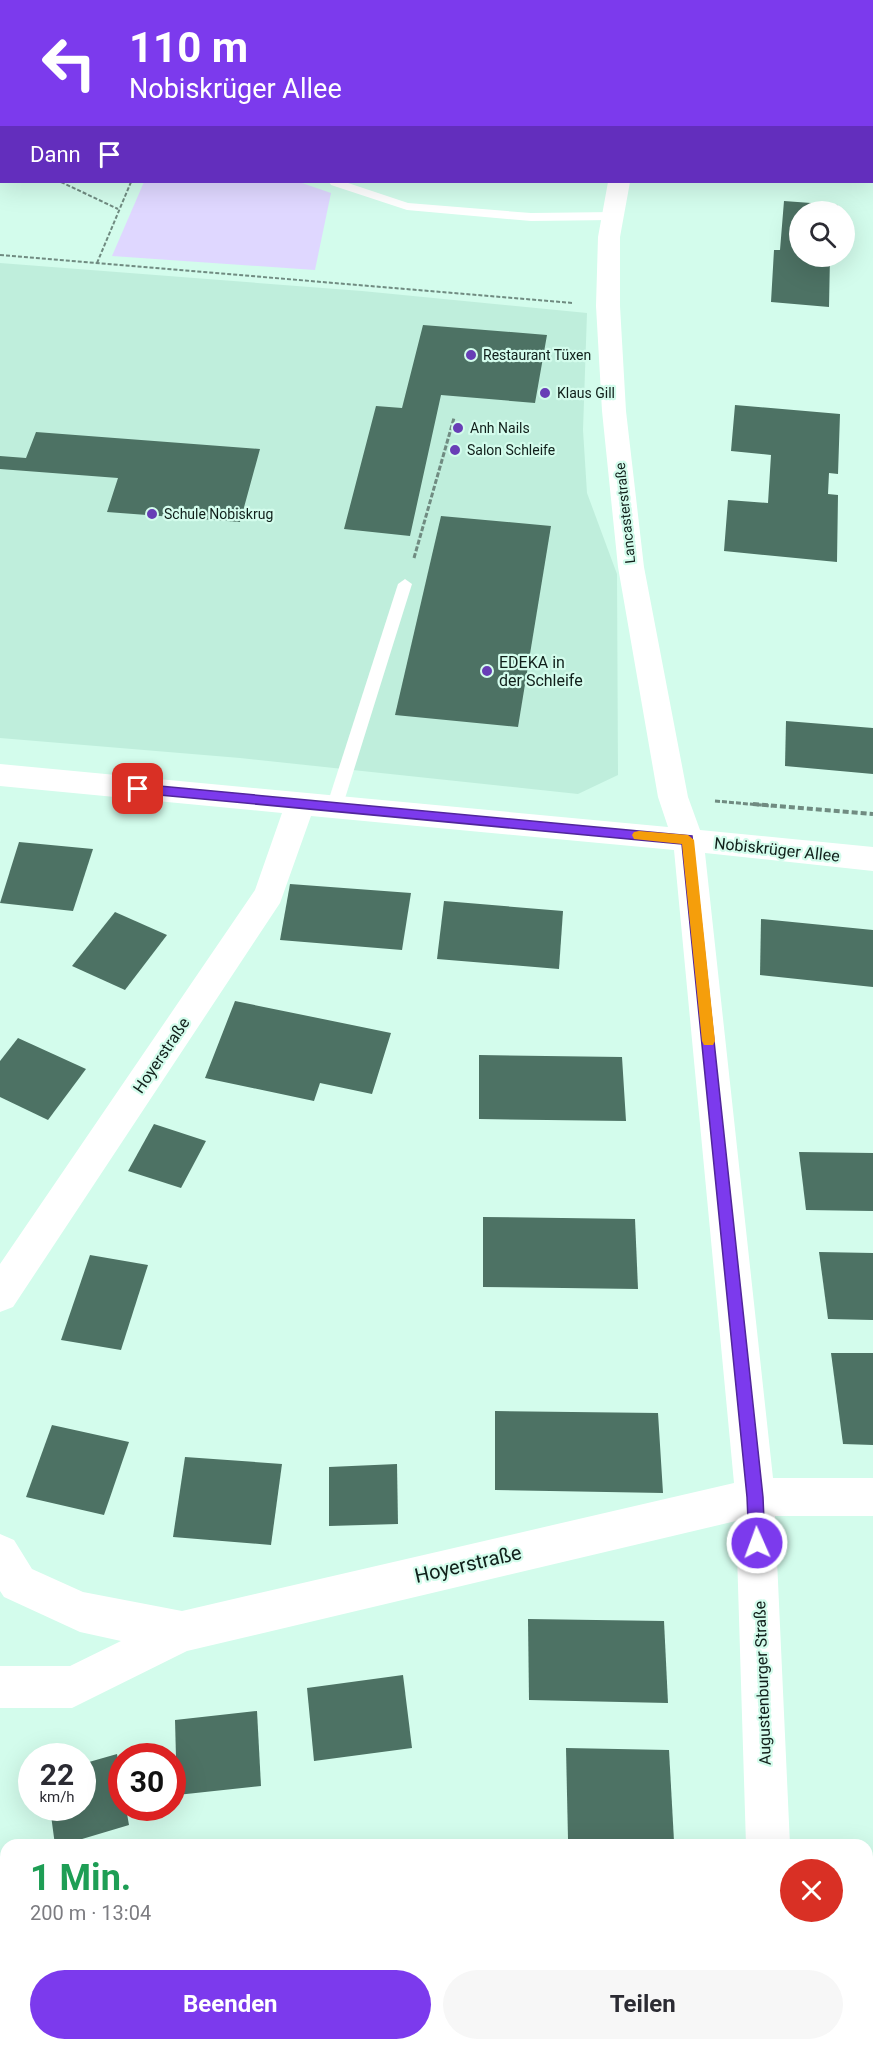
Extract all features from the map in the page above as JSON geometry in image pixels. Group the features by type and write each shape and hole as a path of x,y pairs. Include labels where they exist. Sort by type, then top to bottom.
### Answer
{"street":[{"name":"Lancasterstraße","path":"619,183 609,237 608,306 614,411 631,567 674,797 688,840"},
{"name":"Nobiskrüger Allee","path":"0,776 873,859"},
{"name":"Hoyerstraße","path":"0,1295 269,894 300,804"},
{"name":"Augustenburger Straße","path":"688,840 755,1497 768,1839"},
{"name":"Hoyerstraße","path":"0,1688 72,1687 182,1632 755,1497 873,1497"},
{"name":"Hoyerstraße","path":"0,1554 18,1582 80,1612 182,1632"}],"lane":[{"path":"338,183 407,206 531,217 613,216"},
{"path":"334,808 405,584"}],"path":[{"path":"63,183 117,209"},
{"path":"97,263 117,209 130,183"},
{"path":"0,255 608,306"},
{"path":"405,584 454,418"},
{"path":"674,797 873,814"}],"shaded area":[{"path":"144,183 302,183 331,193 315,270 112,256"},
{"path":"0,263 362,291 587,313 583,430 587,493 617,574 618,775 578,794 240,758 0,738"}],"building":[{"path":"784,201 789,201 789,267 830,267 829,307 771,302 774,250 780,250"},
{"path":"423,325 547,335 535,403 441,395 410,536 344,529 376,406 402,408"},
{"path":"735,405 840,414 838,474 829,473 828,494 838,495 837,562 724,551 728,500 768,503 771,455 731,451"},
{"path":"36,432 260,449 240,522 107,512 118,478 0,469 0,456 26,458"},
{"path":"441,516 551,526 518,727 395,715"},
{"path":"786,721 873,728 873,774 785,766"},
{"path":"19,842 93,849 73,911 0,903"},
{"path":"290,884 411,893 402,950 280,940"},
{"path":"444,901 563,911 559,969 437,959"},
{"path":"115,912 167,935 125,990 72,966"},
{"path":"761,919 873,930 873,987 760,975"},
{"path":"235,1001 391,1033 372,1094 320,1083 314,1101 205,1078"},
{"path":"18,1038 86,1069 48,1120 0,1097 0,1061"},
{"path":"479,1055 622,1057 626,1121 479,1119"},
{"path":"154,1124 206,1141 181,1188 128,1171"},
{"path":"799,1152 873,1153 873,1211 806,1210"},
{"path":"483,1217 635,1219 638,1289 483,1287"},
{"path":"819,1252 873,1253 873,1320 828,1319"},
{"path":"90,1255 148,1265 121,1350 61,1340"},
{"path":"831,1353 873,1353 873,1445 843,1444"},
{"path":"495,1411 658,1413 663,1493 495,1490"},
{"path":"52,1425 129,1442 104,1515 26,1497"},
{"path":"185,1457 282,1464 271,1545 173,1537"},
{"path":"397,1464 398,1524 329,1526 329,1467"},
{"path":"528,1619 664,1621 668,1703 529,1700"},
{"path":"403,1675 412,1748 314,1761 307,1688"},
{"path":"257,1711 261,1786 186,1794 186,1743 176,1743 175,1720"},
{"path":"566,1748 669,1750 674,1839 568,1839"},
{"path":"108,1757 108,1821 128,1821 129,1825 82,1839 54,1839 52,1821 96,1821 96,1760"}],"slow traffic":[{"path":"639,835 688,840 708,1041"}],"place":[{"name":"Restaurant Tüxen","path":"471,355"},
{"name":"Klaus Gill","path":"545,393"},
{"name":"Anh Nails","path":"458,428"},
{"name":"Salon Schleife","path":"455,450"},
{"name":"Schule Nobiskrug","path":"152,514"},
{"name":"EDEKA in der Schleife","path":"487,671"}],"route":[{"path":"138,789 688,840 755,1497 757,1543"}]}
